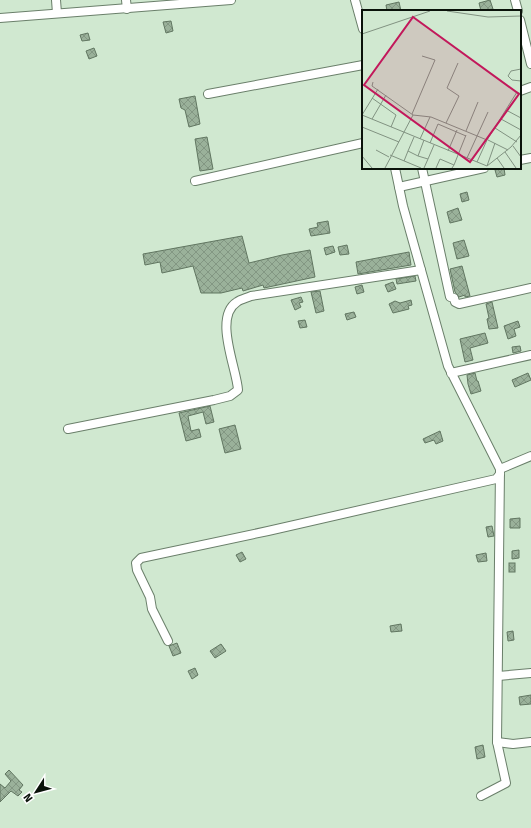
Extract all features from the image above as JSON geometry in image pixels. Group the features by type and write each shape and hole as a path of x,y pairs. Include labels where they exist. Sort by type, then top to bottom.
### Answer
{"street":[{"path":"56,0 57,13"},
{"path":"126,0 127,9"},
{"path":"0,18 231,0"},
{"path":"356,0 362,25"},
{"path":"515,0 518,10"},
{"path":"521,29 531,64"},
{"path":"208,94 362,65"},
{"path":"521,90 531,87"},
{"path":"195,181 362,143"},
{"path":"521,160 531,158"},
{"path":"394,169 421,270 451,373 500,471 497,742 506,783 481,796"},
{"path":"422,169 450,297 454,298 455,302 459,304 531,288"},
{"path":"399,187 480,169"},
{"path":"68,429 214,400 230,396 238,390 238,382 230,357 226,321 229,310 236,302 251,296 421,270"},
{"path":"451,373 531,355"},
{"path":"168,641 152,608 150,597 137,570 136,563 141,558 496,479 500,471 531,456"},
{"path":"498,676 531,673"},
{"path":"497,742 513,744 531,742"}],"building":[{"path":"490,0 493,9 481,10 479,3"},
{"path":"399,2 401,10 387,10 386,5"},
{"path":"171,21 173,31 166,33 163,22"},
{"path":"88,33 90,40 82,41 80,35"},
{"path":"94,48 97,56 89,59 86,51"},
{"path":"195,96 200,124 189,127 185,110 181,108 179,99"},
{"path":"207,137 213,169 200,171 195,139"},
{"path":"504,169 505,175 497,177 495,170"},
{"path":"467,192 469,200 462,202 460,194"},
{"path":"458,208 462,220 450,223 447,212"},
{"path":"328,221 330,233 311,236 309,229 318,227 317,223"},
{"path":"242,236 249,263 310,250 315,277 264,288 263,285 243,291 242,288 221,293 201,293 193,266 162,273 160,262 145,265 143,254"},
{"path":"464,240 469,256 457,259 453,243"},
{"path":"347,245 349,254 340,255 338,247"},
{"path":"333,246 335,252 326,255 324,248"},
{"path":"409,252 411,265 358,274 356,262"},
{"path":"462,266 470,296 465,297 465,295 459,297 455,292 450,269"},
{"path":"415,276 416,281 397,284 396,279"},
{"path":"393,282 396,289 388,292 385,285"},
{"path":"362,285 364,292 357,294 355,287"},
{"path":"320,291 324,311 316,313 311,292"},
{"path":"301,297 303,302 299,303 301,307 295,310 291,300"},
{"path":"411,300 412,305 408,306 409,309 393,313 389,304 395,301 400,303"},
{"path":"492,302 498,328 489,329 487,319 489,318 486,304"},
{"path":"354,312 356,317 347,320 345,314"},
{"path":"305,320 307,327 300,328 298,321"},
{"path":"518,321 520,327 514,329 516,336 508,339 504,326"},
{"path":"485,333 488,343 470,348 473,360 465,362 460,339"},
{"path":"520,346 521,351 513,353 512,347"},
{"path":"475,373 481,391 471,394 467,375"},
{"path":"528,373 531,380 515,387 512,380"},
{"path":"210,406 214,422 206,424 203,412 188,416 191,431 199,429 201,437 186,441 179,413"},
{"path":"235,425 241,449 225,453 219,429"},
{"path":"440,431 443,441 436,444 434,440 425,443 423,439"},
{"path":"520,518 520,528 510,528 510,519"},
{"path":"492,526 494,536 488,537 486,527"},
{"path":"519,550 519,558 512,559 512,551"},
{"path":"242,552 246,559 240,562 236,555"},
{"path":"486,553 487,561 478,562 476,555"},
{"path":"509,563 515,563 515,572 509,572"},
{"path":"401,624 402,631 391,632 390,626"},
{"path":"513,631 514,640 508,641 507,632"},
{"path":"177,643 181,653 173,656 169,646"},
{"path":"221,644 226,651 215,658 210,651"},
{"path":"195,668 198,675 192,679 188,671"},
{"path":"531,695 531,704 520,705 519,697"},
{"path":"483,745 485,757 477,759 475,747"},
{"path":"9,770 23,785 19,790 22,792 18,796 11,791 0,802 0,784 5,788 11,781 5,774"}]}
